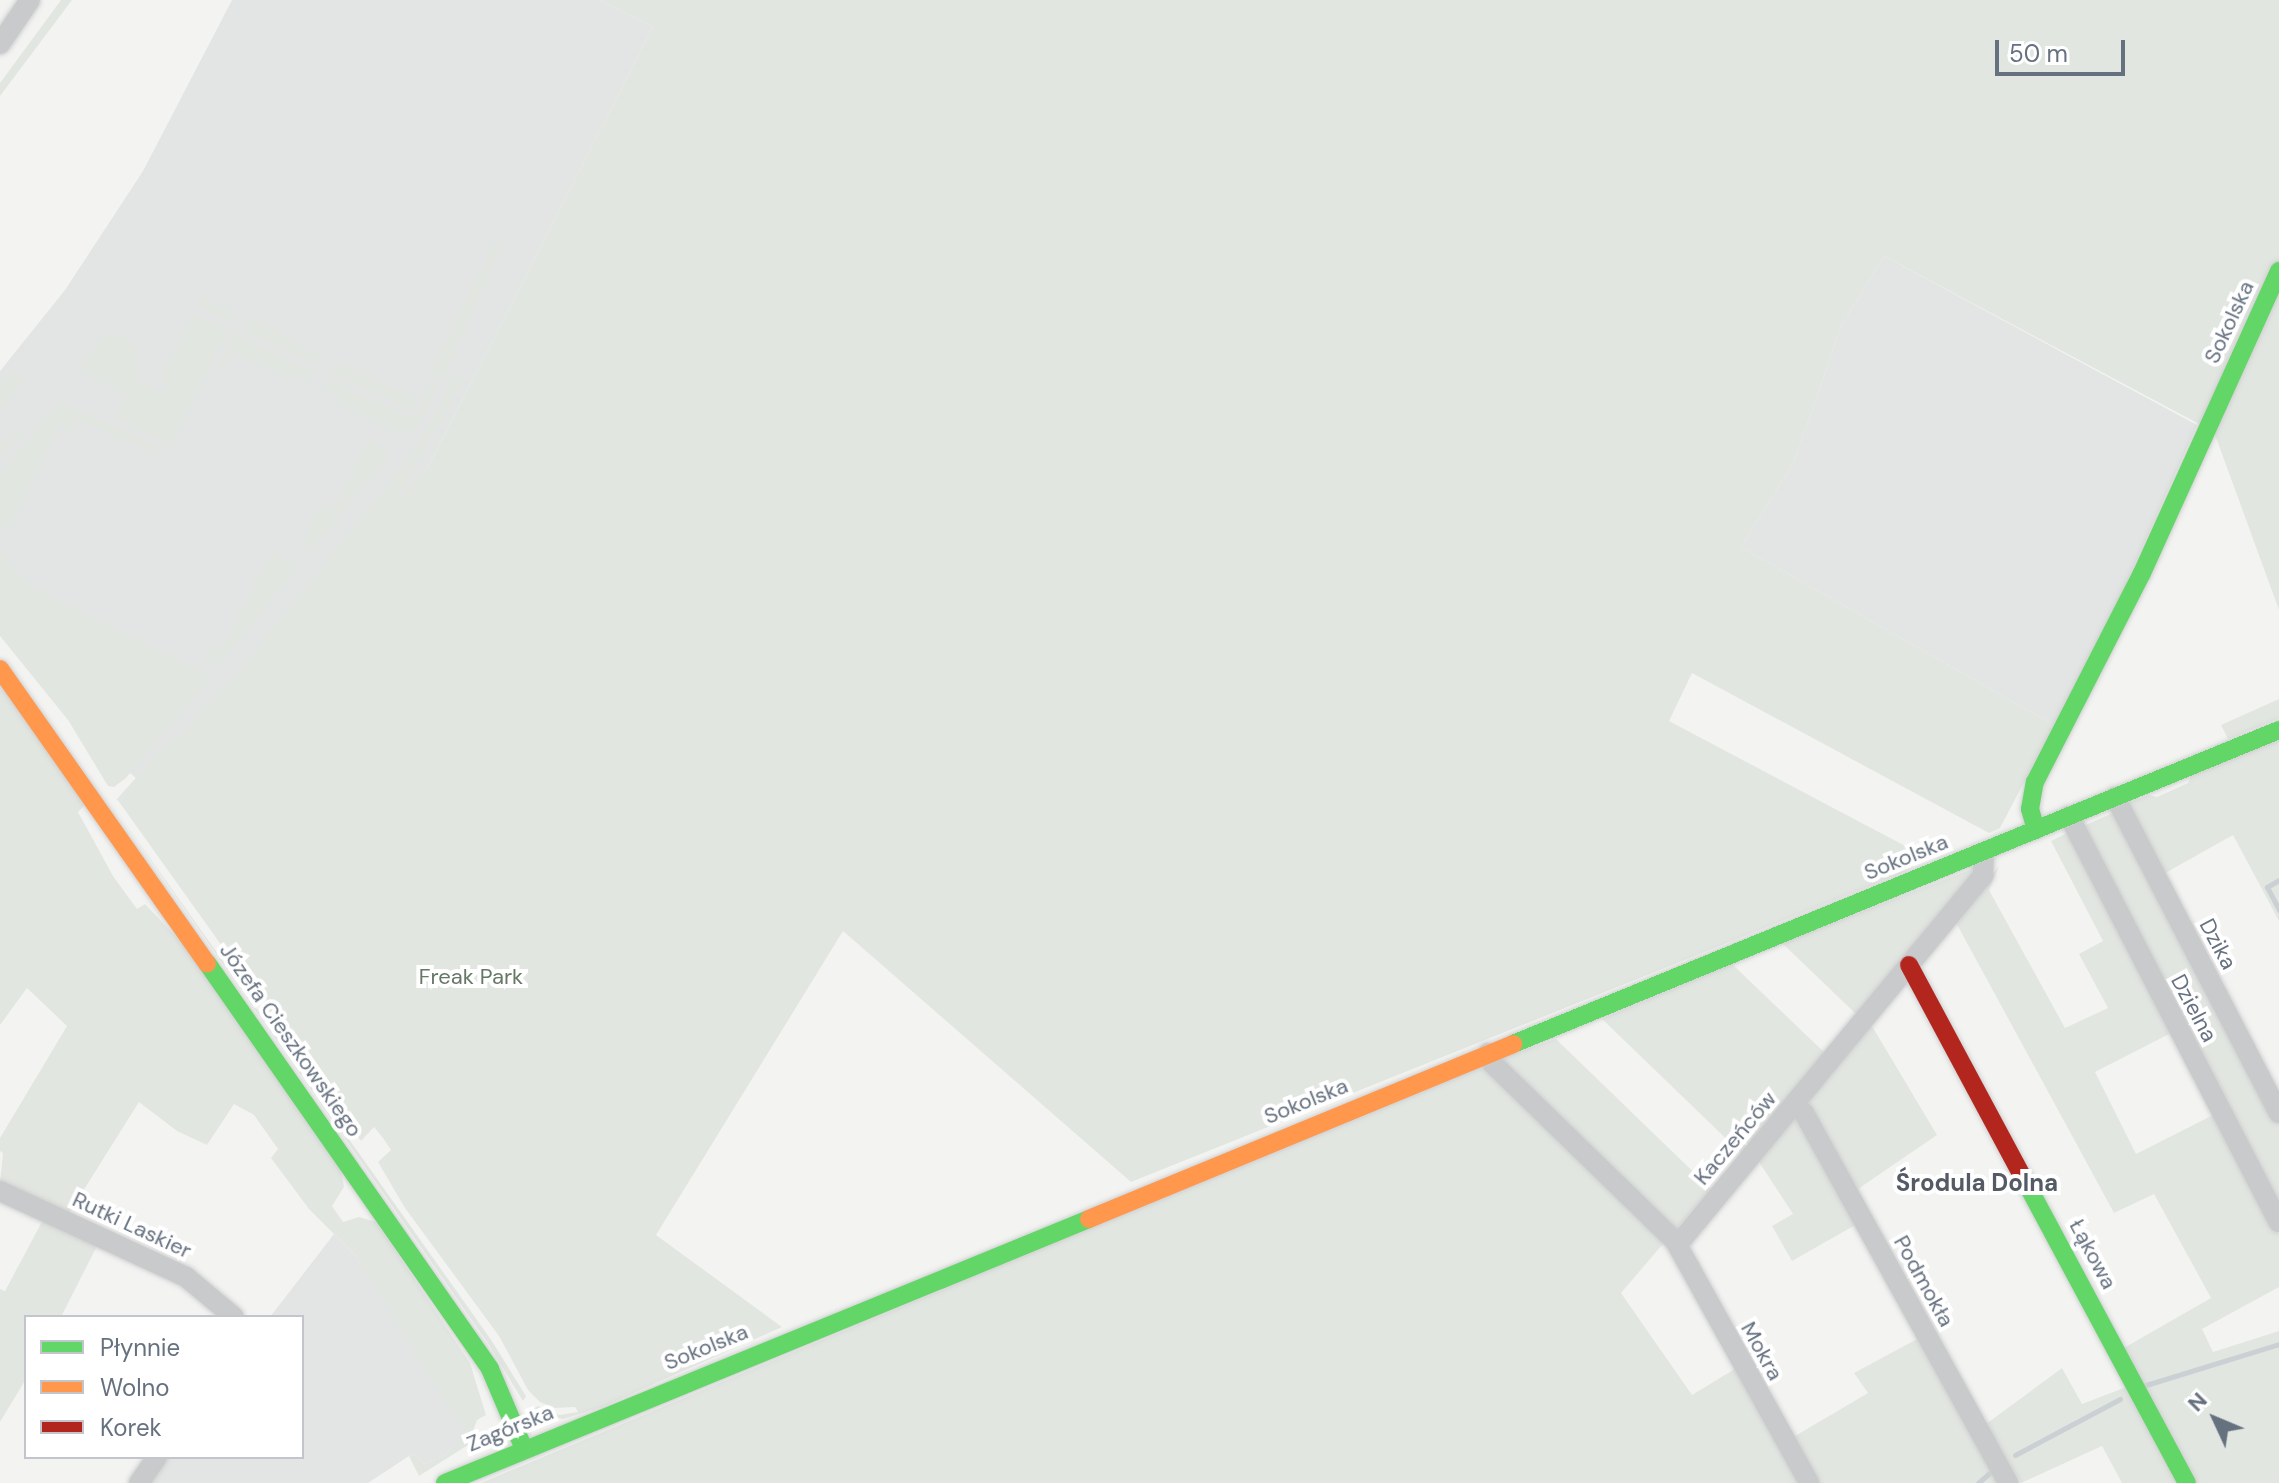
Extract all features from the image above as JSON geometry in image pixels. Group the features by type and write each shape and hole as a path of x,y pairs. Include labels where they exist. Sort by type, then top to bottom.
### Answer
{"street":[{"path":"0,44 30,0"},
{"name":"Sokolska","path":"2036,830 2030,809 2035,782 2142,573 2279,271"},
{"name":"Józefa Cieszkowskiego","path":"0,669 462,1327 490,1369 524,1449"},
{"name":"Sokolska","path":"594,1419 2279,730"},
{"name":"Dzika","path":"2115,797 2279,1113"},
{"name":"Dzielna","path":"2069,816 2279,1222"},
{"name":"Kaczeńców","path":"1675,1241 1684,1237 1983,875 1984,852"},
{"name":"Łąkowa","path":"1909,965 2187,1483"},
{"path":"1488,1053 1492,1063 1675,1241"},
{"name":"Podmokła","path":"1795,1105 1804,1113 2008,1483"},
{"name":"Rutki Laskier","path":"0,1191 186,1277 232,1315"},
{"name":"Mokra","path":"1675,1241 1809,1483"},
{"name":"Zagórska","path":"445,1483 594,1419"},
{"path":"139,1483 156,1459"}],"shaded area":[{"path":"232,0 599,0 653,27 429,465 153,793 130,773 0,591 0,371 65,290 143,171"},
{"path":"1884,256 2197,425 2102,637 2054,725 1741,547 1794,462 1841,327"},
{"path":"334,1234 356,1256 391,1309 466,1434 445,1455 424,1464 416,1454 409,1456 368,1483 149,1483 167,1459 304,1459 304,1315 272,1315"}],"green space":[{"path":"61,0 72,0 0,96 0,83"},
{"name":"Freak Park","path":"599,0 2279,0 2279,610 2214,432 1884,256 1841,327 1794,462 1741,547 2054,725 2000,828 1989,833 1692,673 1669,721 1928,858 1904,872 1131,1182 843,931 656,1235 782,1327 602,1407 563,1419 540,1414 533,1409 538,1406 559,1415 578,1412 575,1407 555,1408 540,1402 528,1390 499,1336 405,1208 378,1162 391,1150 383,1138 374,1127 361,1141 117,799 174,735 180,738 223,686 229,684 415,451 455,376 464,380 394,504 429,465 653,27"},
{"path":"494,243 502,248 442,379 431,373"},
{"path":"202,297 232,312 228,321 198,306"},
{"path":"194,314 229,330 171,446 116,419 128,394 85,373 81,362 103,336 122,333 136,350 139,384 148,384 149,388 165,392 164,375"},
{"path":"249,321 256,321 322,357 317,365 245,330"},
{"path":"235,333 314,372 311,381 299,375 295,381 233,351 213,385 210,385"},
{"path":"337,363 415,399 410,409 332,373"},
{"path":"10,371 24,382 0,411 0,383"},
{"path":"329,379 406,416 416,414 431,383 438,387 417,427 402,434 335,400 337,393 324,388"},
{"path":"61,401 160,449 157,454 77,420 71,432 59,426 7,531 18,538 14,539 0,525 0,474"},
{"path":"20,429 22,434 6,455 0,450 0,443"},
{"path":"369,441 386,450 388,456 312,550 303,546 320,505 333,511"},
{"path":"0,550 31,586 211,676 126,778 114,787 108,786 68,720 0,636"},
{"path":"271,552 293,564 295,571 220,664 206,657 207,646 220,652"},
{"path":"0,685 85,805 78,812 113,876 137,909 145,904 183,944 341,1170 344,1187 332,1206 343,1222 359,1217 376,1222 470,1363 486,1415 477,1420 468,1445 419,1476 409,1456 416,1454 424,1464 445,1455 465,1434 356,1256 309,1209 271,1158 278,1149 254,1115 234,1104 207,1145 177,1131 139,1102 68,1215 0,1182 3,1153 0,1151 0,1138 67,1026 27,988 0,1025"},
{"path":"2279,699 2279,718 2228,739 2221,725"},
{"path":"2279,740 2279,921 2233,835 2160,876 2128,803 2149,795 2157,797 2188,783 2191,776"},
{"path":"110,802 492,1341 526,1396 523,1401 488,1343"},
{"path":"2115,812 2279,1121 2279,1210 2079,828"},
{"path":"2067,833 2173,1032 2095,1072 2136,1154 2217,1113 2279,1235 2279,1287 2202,1329 2213,1352 2279,1331 2279,1483 2194,1483 2122,1349 2211,1298 2154,1194 2114,1213 1954,919 1999,866 1989,890 2065,1028 2108,1008 2079,954 2103,941 2051,841"},
{"path":"1980,866 1858,1016 1782,943"},
{"path":"1732,964 1825,1053 1742,1154 1602,1019"},
{"path":"1869,1021 1937,1135 1858,1189 1810,1112 1808,1097"},
{"path":"1556,1039 1711,1189 1674,1231 1497,1060"},
{"path":"1485,1063 1668,1238 1621,1293 1692,1395 1751,1359 1795,1436 1868,1393 1854,1373 1919,1338 1999,1483 481,1483"},
{"path":"1793,1119 1804,1123 1857,1224 1792,1261 1772,1226 1793,1214 1759,1162"},
{"path":"44,1218 93,1242 96,1248 62,1315 24,1315 24,1382 0,1422 0,1289 5,1291"},
{"path":"2062,1368 2082,1404 2129,1386 2182,1483 2122,1483 2102,1446 2021,1483 1986,1424"}],"waterway":[{"path":"2279,880 2267,887 2279,910"},
{"path":"2146,1385 2279,1344"},
{"path":"2015,1455 2120,1399"},
{"path":"1978,1483 1993,1470"}],"traffic: fast":[{"path":"2036,830 2030,809 2035,782 2142,573 2279,271"},
{"path":"1513,1044 2279,730"},
{"path":"207,963 490,1369 524,1449"},
{"path":"2025,1181 2187,1483"},
{"path":"445,1483 1089,1219"}],"traffic: slow":[{"path":"0,669 207,963"},
{"path":"1089,1219 1513,1044"}],"traffic: jam":[{"path":"1909,965 2025,1181"}],"district":[{"name":"Środula Dolna","path":"1977,1183"}]}
